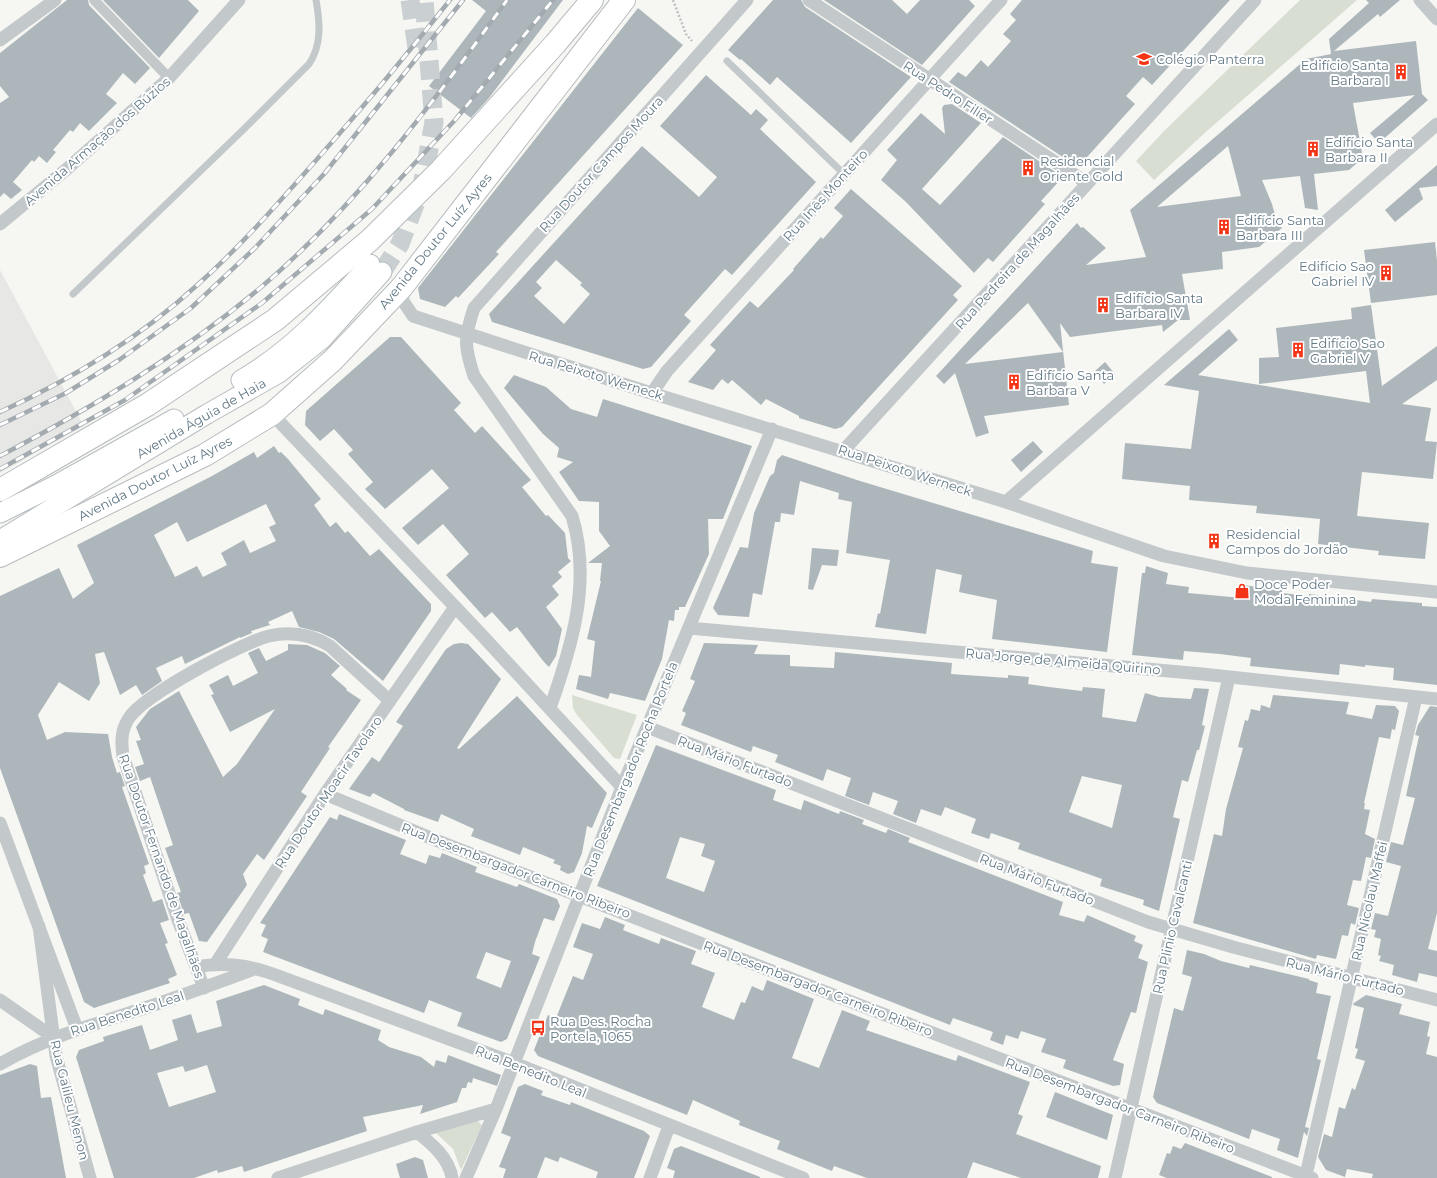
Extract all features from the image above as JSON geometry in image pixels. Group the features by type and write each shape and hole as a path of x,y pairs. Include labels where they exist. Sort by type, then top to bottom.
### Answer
{"highway":[{"path":"0,490 147,405 275,320 370,240 441,170 555,44 592,0"},
{"name":"Avenida Doutor Luíz Ayres","path":"0,556 205,456 272,414 333,360 402,287 624,0"}],"main road":[{"name":"Avenida Águia de Haia","path":"0,513 56,485 202,403 271,361 314,326 376,268 322,339 279,373 207,414 0,540"}],"street":[{"path":"0,40 54,0"},
{"path":"94,0 169,78"},
{"name":"Avenida Armação dos Búzios","path":"0,224 68,168 169,78 239,0"},
{"name":"Rua Doutor Campos Moura","path":"465,334 474,308 747,0"},
{"name":"Rua Pedro Filier","path":"809,0 1087,183"},
{"name":"Rua Inês Monteiro","path":"652,393 667,371 1001,0"},
{"name":"Rua Pedreira de Magalhães","path":"843,451 1255,0"},
{"path":"1420,0 1437,19"},
{"path":"1006,502 1437,124"},
{"name":"Rua Peixoto Werneck","path":"402,287 403,301 413,316 652,393 1006,502 1164,556 1247,573 1437,592"},
{"path":"465,334 468,358 474,376 572,516 577,532 580,550 579,601 574,632 566,663 550,708"},
{"path":"272,414 622,786"},
{"name":"Rua Desembargador Rocha Portela","path":"466,1178 496,1109 622,786 772,429"},
{"name":"Rua Doutor Moacir Tavolaro","path":"216,963 325,794 455,607"},
{"name":"Rua Jorge de Almeida Quirino","path":"689,628 1229,677 1437,699"},
{"name":"Rua Doutor Fernando de Magalhães","path":"204,988 123,756 123,729 129,717 138,708 182,678 249,643 270,636 287,634 304,635 319,639 330,646 390,701"},
{"name":"Rua Plinio Cavalcanti","path":"1115,1178 1229,677"},
{"name":"Rua Nicolau Maffei","path":"1309,1177 1352,978 1416,697"},
{"name":"Rua Mário Furtado","path":"647,727 1133,916 1233,947 1437,1000"},
{"name":"Rua Desembargador Carneiro Ribeiro","path":"325,794 438,841 579,894 836,996 1309,1177"},
{"name":"Rua Galileu Menon","path":"0,823 77,1029"},
{"name":"Rua Galileu Menon","path":"39,926 56,1056 90,1178"},
{"path":"196,967 216,963"},
{"name":"Rua Benedito Leal","path":"216,963 258,968 514,1063 669,1126 803,1178"},
{"name":"Rua Benedito Leal","path":"0,1064 53,1037 204,988 258,968"},
{"path":"0,1000 53,1037"},
{"path":"278,1178 417,1132 496,1109"},
{"path":"650,1178 669,1126"},
{"path":"417,1132 437,1148 446,1162 452,1178"}],"lane":[{"path":"73,294 246,128 309,64 315,54 319,41 316,0"},
{"path":"727,61 844,174"}],"path":[{"path":"673,0 686,34 701,52"}],"shaded area":[{"path":"1300,0 1357,0 1208,130 1154,180 1136,161 1166,129"},
{"path":"0,270 84,426 0,473"},
{"path":"572,695 637,715 620,759 614,758 577,715 573,708"},
{"path":"477,1120 482,1125 461,1170 453,1149 436,1133"}],"building":[{"path":"67,0 88,0 89,5 150,68 135,84 123,73 106,94 117,103 89,131 80,123 73,132 70,130 53,150 56,152 47,163 39,156 34,162 32,160 13,182 22,190 11,199 4,193 0,197 0,103 9,97 0,86 0,53"},
{"path":"103,0 188,0 199,11 159,58"},
{"path":"472,0 563,0 489,98 471,118 429,86 486,11"},
{"path":"773,0 801,0 805,7 911,77 851,143 777,77 770,85 741,59 740,60 728,50"},
{"path":"824,0 892,0 907,14 920,0 969,0 975,6 922,65"},
{"path":"1022,0 1230,0 1152,85 1143,77 1126,96 1135,104 1078,167 949,82 958,72 966,77 981,60 988,67 1011,41 1003,34 1016,20 1010,14"},
{"path":"1366,0 1400,0 1380,17 1378,14 1334,51 1416,41 1422,94 1428,100 1379,143 1370,133 1415,95 1353,103 1363,158 1349,170 1314,174 1318,210 1305,208 1300,176 1262,180 1272,204 1277,222 1282,228 1259,247 1222,252 1223,269 1182,274 1190,320 1178,320 1163,332 1162,325 1070,337 1060,323 1069,405 984,416 989,433 976,437 955,373 944,384 936,376 1077,223 1106,248 1086,265 1146,257 1130,210 1306,59 1331,54 1329,39 1369,3","holes":["1228,146 1241,196 1157,207","1028,303 1063,352 965,364"]},
{"path":"638,8 683,45 496,252 499,254 458,298 456,296 445,307 420,299 418,288"},
{"path":"706,75 751,115 756,109 768,120 760,129 816,182 732,275 725,269 684,315 691,321 651,367 643,369 492,322 489,314 642,146 699,197 717,177 660,126","holes":["556,260 582,283 580,285 590,294 564,324 534,296 542,288 536,282"]},
{"path":"952,104 981,123 922,189 940,205 1003,137 1063,177 1041,201 1045,204 993,262 988,258 974,273 906,202 881,180 897,160 887,150 921,113 945,134 942,108 944,105"},
{"path":"1437,165 1437,186 1419,188 1423,199 1395,222 1385,210"},
{"path":"851,189 962,286 953,295 958,300 842,427 835,429 799,418 799,416 766,399 761,405 732,380 728,384 722,379 713,390 688,382 716,350 710,345 750,301 758,308 794,270 793,269 821,237 823,239 843,216 834,208"},
{"name":"Edifício Sao Gabriel IV","path":"1435,242 1437,261 1437,295 1371,303 1364,250"},
{"path":"1371,305 1382,386 1437,346 1437,380 1402,404 1431,408 1425,441 1437,442 1433,479 1362,472 1357,516 1429,523 1425,559 1378,555 1379,551 1318,544 1320,519 1256,513 1257,506 1189,500 1190,486 1122,479 1125,443 1191,449 1199,391 1164,385 1229,329 1238,340 1198,375 1370,403 1366,371 1259,384 1259,358 1279,357 1276,328 1352,319 1351,308"},
{"path":"390,337 401,337 461,403 454,410 475,433 482,426 531,480 522,487 546,516 548,515 565,533 568,558 571,561 558,572 562,577 552,586 559,595 546,607 562,629 556,656 549,667 517,627 510,632 492,612 485,618 446,575 469,554 443,524 418,545 402,528 449,488 432,469 385,509 365,489 373,482 348,454 353,450 334,429 320,441 305,425 306,411"},
{"path":"1105,362 1115,374 1104,384 1095,371"},
{"path":"514,375 546,387 571,409 597,417 603,399 752,446 723,519 708,519 709,554 685,607 679,607 679,610 675,610 674,621 669,620 662,659 645,701 610,693 608,699 576,689 579,675 591,677 595,641 587,639 601,581 602,563 588,563 610,546 599,531 599,502 579,501 559,472 573,462 557,457 559,448 543,434 504,388"},
{"path":"1033,441 1043,452 1021,472 1011,460"},
{"path":"274,446 279,453 281,452 321,499 314,505 330,527 336,522 345,533 348,531 370,556 379,549 431,604 431,611 383,681 334,639 319,632 299,627 292,611 268,622 270,625 251,631 252,633 240,637 185,664 182,656 156,668 162,681 142,695 136,685 120,695 104,652 95,654 100,683 89,701 59,682 38,715 47,740 65,732 108,734 112,757 117,773 120,772 125,786 122,787 149,864 144,866 146,873 143,875 153,902 162,899 169,920 160,923 168,943 165,944 177,975 168,979 170,983 94,1008 84,1002 0,768 0,596 59,568 73,599 94,583 77,545 212,476 254,452 257,458","holes":["266,504 276,524 269,527 276,541 250,553 244,540 221,553 227,565 203,577 197,566 175,577 154,535 177,522 187,542"]},
{"path":"782,455 860,481 1093,551 1091,563 1118,567 1107,652 992,639 997,600 959,592 962,575 936,569 926,634 875,627 878,613 880,614 890,560 846,553 852,502 838,499 839,493 800,481 794,515 781,513 780,522 775,522 762,595 753,593 749,617 718,615 713,608 740,547 748,548 754,513 770,476 774,473 777,460"},
{"path":"812,548 839,550 837,566 822,565 813,590 808,589"},
{"path":"1146,566 1168,573 1166,584 1189,587 1188,593 1242,598 1243,585 1282,590 1282,593 1309,596 1309,594 1371,602 1372,599 1422,603 1422,606 1437,607 1437,685 1393,680 1394,668 1365,665 1365,667 1340,664 1339,675 1250,666 1251,658 1220,654 1184,651 1183,660 1132,655 1142,573 1145,573"},
{"path":"704,643 758,645 754,654 790,655 790,666 834,668 835,652 952,663 951,674 1008,678 1008,675 1029,677 1028,684 1082,691 1083,687 1105,689 1102,717 1136,722 1145,693 1159,697 1191,699 1194,688 1209,689 1202,725 1205,726 1199,750 1197,750 1188,782 1182,780 1173,817 1180,819 1159,911 1143,905 1144,900 1100,886 1102,879 1018,849 1020,843 991,833 989,839 971,833 976,819 945,807 941,816 921,809 916,823 893,814 898,801 873,792 869,805 845,796 851,778 827,769 823,781 775,762 778,755 753,746 751,752 681,725 686,713 682,711 695,681 690,679","holes":["1082,776 1122,785 1112,828 1069,812"]},
{"path":"288,644 307,645 325,653 340,666 331,675 347,689 346,690 361,700 328,747 330,748 301,792 307,796 264,860 257,854 243,874 247,885 207,942 199,941 189,913 184,914 177,893 181,892 165,848 173,845 150,777 140,781 135,767 144,764 136,741 141,740 136,727 150,709 179,691 223,777 237,764 275,709 230,732 211,695 214,694 209,685 228,675 233,686 258,673 248,653 259,648 266,661 288,650"},
{"path":"454,644 468,644 501,679 457,748 459,749 517,696 607,793 592,828 587,826 582,853 574,872 568,874 560,870 561,866 553,863 555,860 523,847 520,855 471,836 474,829 441,814 438,822 404,810 373,793 370,797 349,789 372,757 379,762 403,726 396,722 446,649"},
{"path":"1273,695 1349,702 1346,714 1372,719 1376,705 1395,706 1399,711 1395,730 1392,729 1390,739 1379,737 1364,803 1364,809 1370,810 1365,834 1375,839 1371,858 1366,857 1361,881 1353,880 1347,905 1359,908 1355,925 1351,923 1348,936 1342,935 1336,959 1317,955 1316,959 1193,923 1214,834 1222,836 1226,809 1243,748 1238,747 1245,720 1248,721 1251,709 1260,711 1261,705 1270,708"},
{"path":"1430,706 1437,707 1437,913 1428,949 1437,951 1437,977 1419,973 1417,982 1392,975 1394,965 1379,961 1381,956 1378,955 1381,939 1374,937 1376,930 1371,929 1375,913 1388,916 1401,866 1386,862 1391,842 1403,845 1415,798 1406,796 1419,736 1415,735 1418,725"},
{"path":"656,745 776,790 773,800 801,810 804,800 839,814 840,811 864,820 862,824 886,833 888,829 910,838 908,842 1063,902 1059,915 1084,922 1087,915 1136,936 1134,941 1143,945 1138,958 1148,962 1136,1013 1131,1012 1113,1060 1124,1064 1120,1085 1113,1086 1063,1068 1066,1060 1041,1052 1046,1039 1021,1031 1018,1039 1006,1035 1003,1045 990,1040 993,1032 953,1018 950,1025 597,886","holes":["680,837 705,844 701,856 715,861 704,892 666,878"]},
{"path":"339,814 406,840 400,854 426,864 429,855 440,858 442,853 477,867 475,872 517,887 519,884 557,899 560,906 554,921 544,918 535,942 532,954 540,957 507,1039 501,1042 457,1026 462,1013 429,1000 424,1013 263,952 268,939 261,936 266,925 260,923 330,817 337,820","holes":["486,952 511,961 501,988 476,978"]},
{"path":"605,917 625,925 623,930 659,944 661,938 696,951 691,964 715,973 702,1007 734,1020 741,1002 745,1003 752,986 763,991 767,980 814,999 792,1058 819,1068 842,1010 870,1021 866,1030 956,1061 958,1055 1030,1082 1018,1114 1023,1116 1016,1134 1101,1166 1098,1178 1021,1178 973,1162 967,1178 867,1178 834,1166 832,1171 777,1149 780,1141 739,1125 740,1121 693,1100 687,1115 538,1056 534,1050 548,1015 556,1018 573,976 583,980 593,954 573,947 582,923 600,929"},
{"path":"1187,950 1249,968 1250,965 1309,979 1318,983 1316,993 1331,996 1317,1059 1321,1060 1305,1127 1309,1128 1307,1136 1304,1132 1298,1158 1277,1150 1280,1139 1252,1129 1249,1139 1157,1103 1153,1097 1174,1008 1183,1011 1192,977 1182,974"},
{"path":"264,985 300,999 298,1005 323,1015 325,1009 381,1030 378,1040 389,1047 421,1057 434,1067 436,1060 446,1063 448,1055 501,1075 497,1086 473,1078 472,1083 468,1082 466,1088 462,1088 457,1102 420,1114 423,1105 363,1117 367,1131 244,1172 242,1166 218,1173 217,1170 194,1178 114,1178 76,1057 79,1050 104,1041 103,1037 142,1025 150,1050 178,1040 172,1020 191,1014 197,1033 222,1026 216,1001","holes":["207,1065 216,1092 169,1107 157,1073 183,1066 185,1072"]},
{"path":"1366,995 1402,1004 1399,1014 1430,1022 1427,1036 1430,1037 1426,1054 1437,1057 1437,1178 1372,1178 1373,1174 1347,1169 1345,1177 1326,1170 1318,1157 1324,1134 1332,1137 1339,1107 1345,1109 1352,1088 1355,1090 1365,1061 1355,1058 1358,1049 1355,1048 1364,1008 1353,1005"},
{"path":"30,1064 37,1066 41,1098 51,1097 66,1178 0,1178 0,1075"},
{"path":"525,1084 543,1091 541,1095 570,1105 571,1102 644,1131 650,1136 634,1178 596,1178 598,1172 560,1157 558,1162 545,1157 537,1178 503,1178 506,1169 499,1167 511,1137 501,1133 518,1087"},
{"path":"1055,1092 1113,1115 1107,1140 1046,1117"},
{"path":"1185,1143 1272,1178 1167,1178 1159,1175 1167,1153 1170,1154 1173,1146 1181,1149"},
{"path":"681,1146 760,1178 673,1178 675,1171 667,1168 674,1149"},
{"path":"415,1157 423,1160 428,1178 400,1178 396,1164"}],"tunnel":[{"path":"410,0 417,48"},
{"path":"382,272 400,244 422,186 434,122 424,0"}],"railway":[{"path":"0,412 52,386 127,341 173,306 211,273 255,228 329,146 382,84 450,0"},
{"path":"0,425 66,393 119,360 191,308 255,248 324,174 463,0"},
{"path":"0,456 68,419 166,358 229,313 295,257 329,223 392,152 451,77 507,0"},
{"path":"0,469 125,400 262,303 372,209 455,120 553,0"}],"place":[{"name":"Colégio Panterra","path":"1144,59"},
{"name":"Edifício Santa Barbara I","path":"1401,72"},
{"name":"Edifício Santa Barbara II","path":"1313,149"},
{"name":"Residencial Oriente Gold","path":"1028,168"},
{"name":"Edifício Santa Barbara III","path":"1224,227"},
{"name":"Edifício Sao Gabriel IV","path":"1386,273"},
{"name":"Edifício Santa Barbara IV","path":"1103,305"},
{"name":"Edifício Sao Gabriel V","path":"1298,350"},
{"name":"Edifício Santa Barbara V","path":"1014,382"},
{"name":"Residencial Campos do Jordão","path":"1214,541"},
{"name":"Doce Poder Moda Feminina","path":"1242,591"},
{"name":"Rua Des. Rocha Portela, 1065","path":"538,1028"}]}
